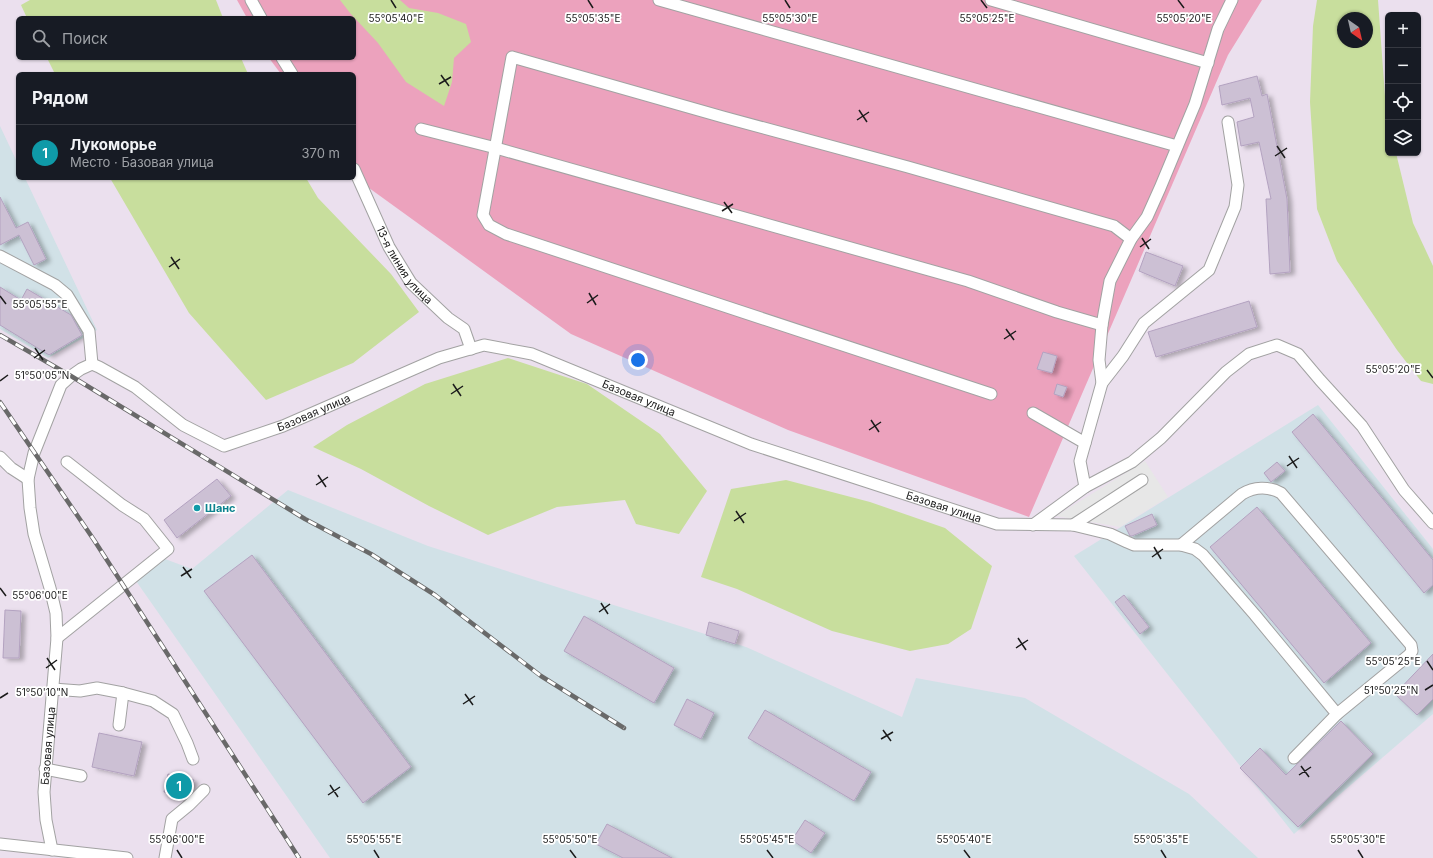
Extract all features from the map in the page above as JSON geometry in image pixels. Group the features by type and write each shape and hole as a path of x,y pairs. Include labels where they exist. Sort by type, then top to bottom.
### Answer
{"street":[{"path":"251,0 260,16"},
{"path":"659,0 1177,146"},
{"path":"991,0 1208,64"},
{"path":"1102,383 1098,360 1102,325 1110,281 1131,239 1147,217 1160,188 1194,104 1218,29 1232,0"},
{"path":"991,394 506,234 489,225 483,215 512,57 1114,226 1131,239"},
{"path":"283,60 291,72"},
{"path":"1085,487 1080,461 1102,383 1124,356 1144,323 1210,270 1235,206 1238,185 1228,122"},
{"path":"421,129 496,148 968,281 1057,312 1102,325"},
{"name":"13-я линия улица","path":"356,174 389,248 412,283 448,318 464,329 471,348"},
{"path":"0,256 55,285 67,295 89,331 92,364"},
{"name":"Базовая улица","path":"52,850 46,820 44,792 57,638 56,613 34,534 28,479 34,453 61,385 76,372 92,364 135,387 184,425 224,446 283,426 439,358 484,345 532,354 751,444 997,524 1073,525 1110,534 1134,545 1181,545"},
{"path":"1033,525 1085,487 1132,462 1161,438 1226,372 1249,354 1277,346 1298,354 1362,426 1404,490 1433,523"},
{"path":"1033,413 1085,442"},
{"path":"0,456 12,468 28,479"},
{"path":"57,638 168,549 144,519 66,462"},
{"path":"1073,525 1142,480"},
{"path":"1181,545 1248,490 1266,488 1275,490 1281,493 1411,645 1412,651 1409,655 1337,714 1294,758"},
{"path":"1181,545 1195,549 1203,555 1255,614 1337,714"},
{"path":"53,689 80,691 97,688 153,701 173,714 193,759"},
{"path":"119,725 123,693"},
{"path":"45,769 81,776"},
{"path":"165,858 172,819 190,805 204,790"},
{"path":"0,844 126,858"}],"shaded area":[{"path":"30,0 216,0 222,16 26,16 21,5"},
{"path":"237,0 1262,0 1228,55 1029,517 788,430 571,334 358,180 356,178 356,72 280,72 270,60 356,60 356,16 246,16"},
{"path":"340,0 400,0 409,8 438,13 466,24 471,42 454,58 452,82 444,106 406,82 378,43 356,19 356,16 353,16"},
{"path":"1317,0 1378,0 1385,96 1385,156 1397,156 1413,223 1433,266 1433,384 1421,381 1397,350 1337,261 1317,209 1310,102 1313,26"},
{"path":"48,60 242,60 247,72 54,72"},
{"path":"0,126 16,160 16,180 26,180 97,330 48,358 0,329"},
{"path":"111,180 307,180 318,198 391,274 419,312 353,363 266,400 189,313"},
{"path":"508,358 587,384 660,434 707,491 679,534 636,524 625,500 557,507 488,535 429,506 361,469 313,447 347,425 425,384"},
{"path":"1318,405 1433,549 1433,714 1294,834 1074,556"},
{"path":"1145,461 1168,497 1120,527 1056,516"},
{"path":"786,480 870,502 945,528 992,566 971,629 948,644 910,651 832,631 737,589 701,577 731,489"},
{"path":"288,490 428,546 746,647 902,717 916,678 1025,698 1189,794 1258,858 330,858 136,581 165,559 192,569"}],"building":[{"path":"1257,76 1262,96 1267,94 1287,199 1290,272 1270,274 1266,199 1271,199 1259,142 1241,146 1237,122 1254,117 1250,98 1222,105 1219,86"},
{"path":"0,197 16,228 28,222 46,259 34,265 19,235 0,245"},
{"path":"1146,252 1183,266 1175,286 1139,271"},
{"path":"0,287 21,300 27,289 71,315 82,335 49,355 0,325"},
{"path":"1249,301 1257,327 1156,357 1148,332"},
{"path":"1043,352 1057,356 1052,373 1037,369"},
{"path":"1057,384 1067,387 1063,397 1054,394"},
{"path":"1313,414 1433,560 1433,585 1424,593 1292,432"},
{"path":"1277,462 1285,471 1271,482 1264,473"},
{"name":"Шанс","path":"217,479 231,496 177,538 164,520"},
{"path":"1257,507 1371,643 1324,683 1210,547"},
{"path":"1152,514 1157,525 1130,536 1125,526"},
{"path":"252,555 411,767 363,803 204,591"},
{"path":"1124,595 1149,627 1140,634 1115,602"},
{"path":"5,610 21,611 19,658 3,658"},
{"path":"584,616 674,668 654,703 564,651"},
{"path":"709,622 739,631 735,644 706,635"},
{"path":"1433,654 1433,699 1417,715 1395,694"},
{"path":"687,699 714,713 701,739 674,725"},
{"path":"765,710 871,772 854,801 748,738"},
{"path":"1341,721 1373,754 1298,827 1240,768 1260,748 1286,775"},
{"path":"99,733 142,742 134,776 92,767"},
{"path":"168,774 194,780 191,793 187,797 164,792"},
{"path":"805,820 825,833 811,853 792,840"},
{"path":"607,824 672,858 623,858 596,844"}],"railway":[{"path":"0,335 71,376 305,519 371,554 435,595 541,676 624,728"},
{"path":"0,402 94,540 299,858"}],"place":[{"name":"Шанс","path":"197,508"},
{"name":"Лукоморье","path":"179,786"}]}
